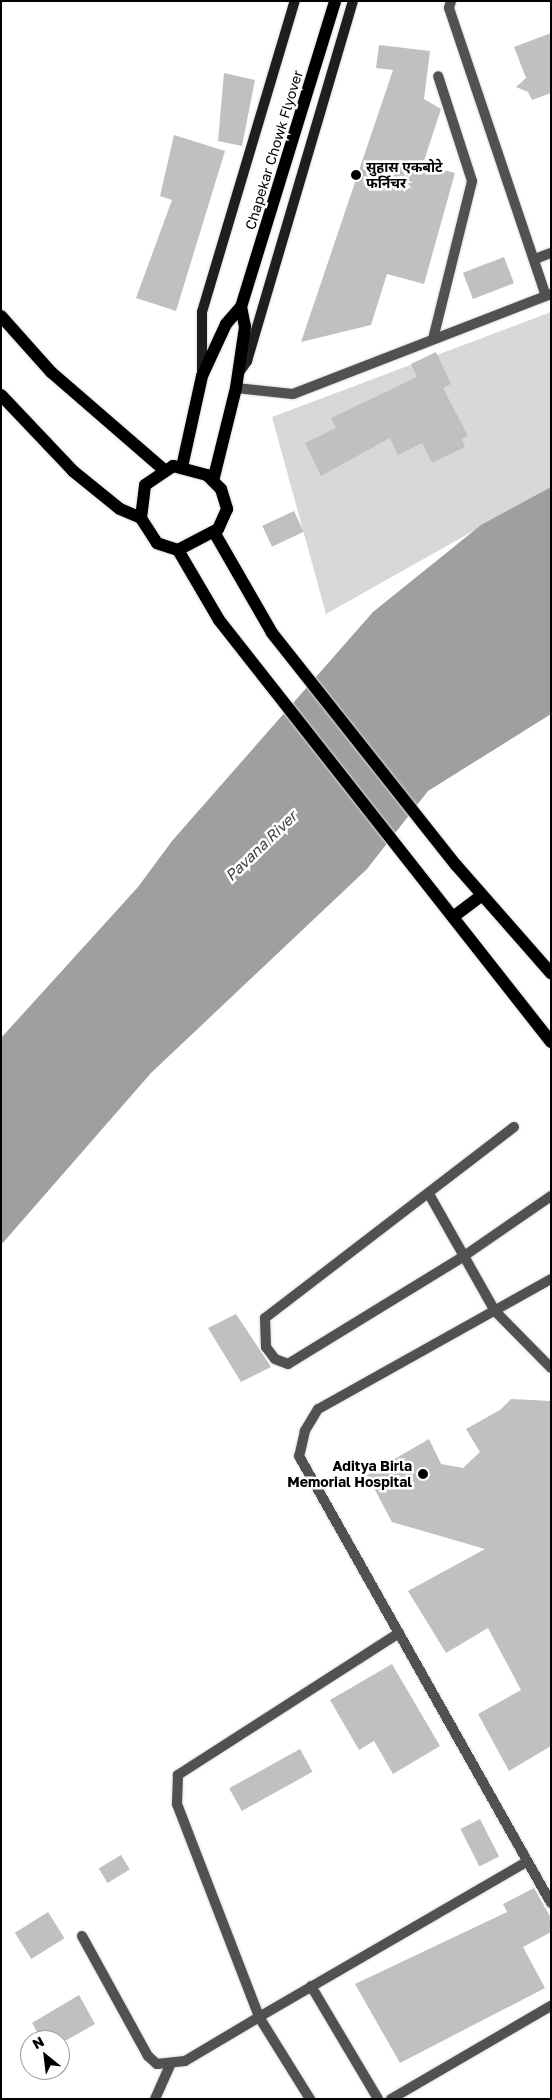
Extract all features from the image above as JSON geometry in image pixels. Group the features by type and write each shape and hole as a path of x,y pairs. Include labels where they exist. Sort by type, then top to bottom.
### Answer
{"main road":[{"path":"202,376 202,312 295,1"},
{"name":"Chapekar Chowk Flyover","path":"182,467 202,376 226,324 241,308 336,1"},
{"path":"237,382 247,361 354,1"},
{"name":"Chapekar Chowk Flyover","path":"213,481 237,382 245,327 241,308"},
{"path":"1,316 51,372 163,470"},
{"path":"1,395 73,471 120,509 141,518 157,543 178,550 219,620 551,1042"},
{"path":"141,518 145,485 163,470 182,467 213,481 227,509 214,532 178,550"},
{"path":"214,532 272,633 456,865 551,973"},
{"path":"454,917 482,894"}],"street":[{"path":"237,382 292,394 549,295 449,8 451,1"},
{"path":"434,340 472,181 438,76"},
{"path":"535,259 551,253"},
{"path":"514,1127 265,1318 266,1347 275,1359 288,1364 464,1256 551,1196"},
{"path":"429,1194 495,1311 551,1368"},
{"path":"551,1279 318,1409 305,1431 299,1456 399,1632 525,1863 551,1903"},
{"path":"310,2099 259,2017 177,1804 178,1776 399,1632"},
{"path":"155,2099 170,2066 259,2017 525,1863"},
{"path":"82,1936 148,2056 157,2064 170,2066"},
{"path":"311,1986 375,2097"},
{"path":"391,2099 551,2006"}],"shaded area":[{"path":"551,312 551,487 326,614 272,417"}],"water":[{"name":"Pavana River","path":"551,487 551,714 428,791 367,869 151,1073 1,1245 1,1038 138,887 172,841 373,612 481,525"}],"building":[{"path":"551,33 551,93 532,100 528,92 516,87 526,78 514,47"},
{"path":"379,45 430,51 424,99 441,109 423,164 455,173 424,284 387,274 371,325 301,342 393,70 376,68"},
{"path":"224,73 255,80 242,146 218,141"},
{"path":"174,135 225,151 176,311 136,298 172,200 160,196"},
{"path":"504,257 514,283 473,299 463,273"},
{"path":"436,352 451,384 443,388 468,436 462,439 465,447 432,463 422,443 398,455 390,438 321,476 305,443 336,428 331,418 417,377 411,364"},
{"path":"294,511 304,532 272,547 262,526"},
{"path":"236,1314 271,1367 241,1382 208,1328"},
{"path":"511,1399 551,1401 551,1746 509,1771 478,1714 521,1690 488,1628 446,1653 408,1591 485,1549 392,1522 367,1475 429,1439 441,1464 463,1468 480,1452 466,1429 500,1410"},
{"path":"392,1664 440,1746 393,1774 374,1741 359,1750 330,1700"},
{"path":"300,1749 313,1772 242,1811 229,1788"},
{"path":"480,1819 499,1856 479,1866 460,1829"},
{"path":"121,1855 130,1870 107,1883 99,1868"},
{"path":"534,1888 551,1918 551,1932 523,1947 545,1988 400,2063 355,1984 507,1912 503,1904"},
{"path":"48,1912 64,1938 31,1959 15,1933"},
{"path":"79,1995 95,2024 70,2038 70,2030 36,2030 32,2023"}],"place":[{"name":"सुहास एकबोटे फर्निचर","path":"356,175"},
{"name":"Aditya Birla Memorial Hospital","path":"423,1474"}]}
